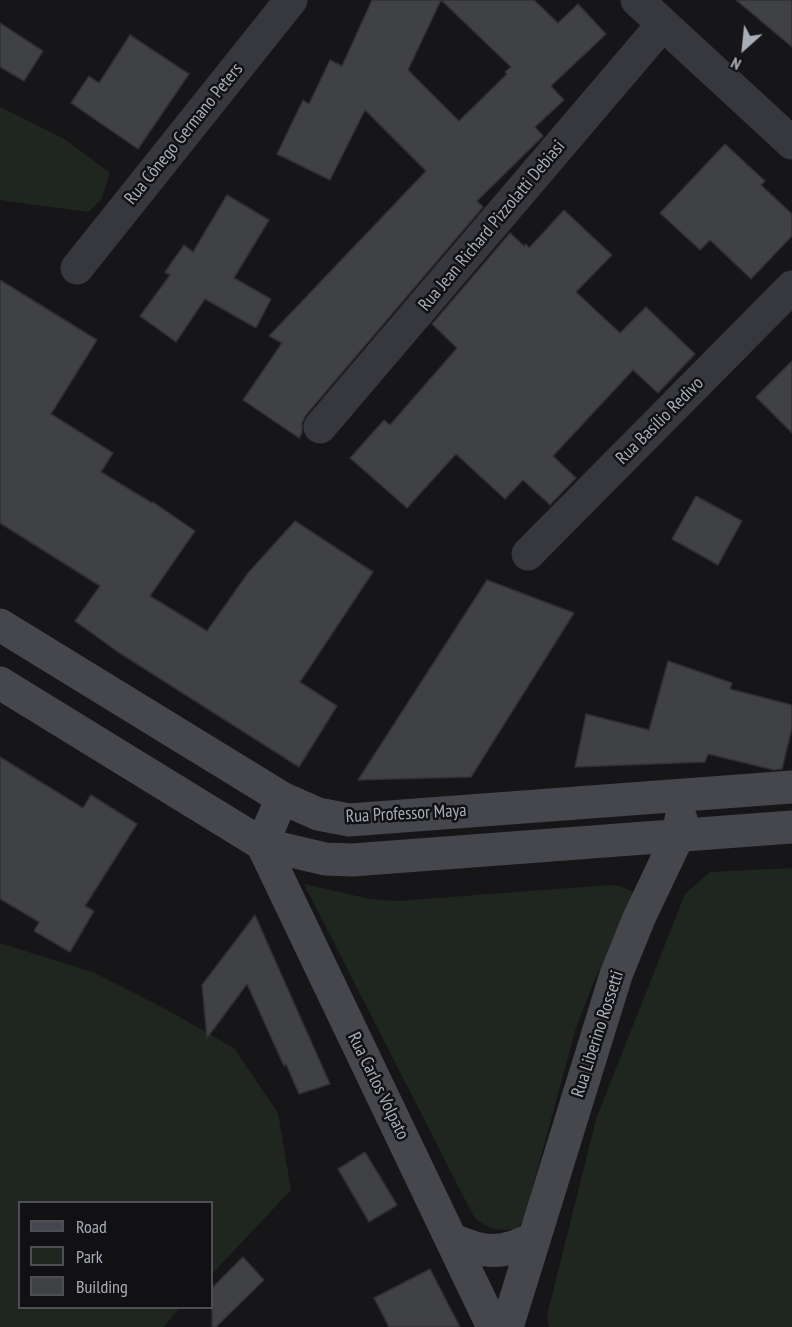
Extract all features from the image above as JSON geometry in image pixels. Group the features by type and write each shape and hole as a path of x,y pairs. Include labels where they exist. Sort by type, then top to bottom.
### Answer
{"main road":[{"name":"Rua Professor Maya","path":"3,635 282,798 318,813 349,820 792,787"},
{"path":"0,683 262,844 325,859 352,860 792,827"},
{"name":"Rua Liberino Rossetti","path":"507,1327 616,975 639,918 678,836 686,795"},
{"path":"262,844 282,798"},
{"name":"Rua Carlos Volpato","path":"262,844 493,1327"},
{"path":"451,1239 471,1248 493,1251 515,1248 534,1238"}],"street":[{"name":"Rua Cônego Germano Peters","path":"77,268 291,0"},
{"path":"637,0 792,143"},
{"name":"Rua Jean Richard Pizzolatti Debiasi","path":"320,427 663,24"},
{"name":"Rua Basílio Redivo","path":"528,554 792,287"}],"green space":[{"path":"0,107 66,140 110,173 101,200 88,212 0,200"},
{"path":"792,868 792,1327 549,1327 547,1315 596,1119 685,894 710,872"},
{"path":"304,884 370,899 397,901 610,885 620,886 633,892 632,907 594,981 576,1028 524,1219 517,1229 494,1229 474,1217"},
{"path":"0,943 95,973 234,1048 278,1113 291,1190 213,1273 213,1201 18,1201 18,1309 178,1309 164,1327 0,1327"}],"building":[{"path":"372,0 441,0 534,0 558,23 578,4 606,34 551,86 564,100 535,127 543,136 477,201 483,207 306,415 299,438 243,400 282,343 269,336 426,171 365,110 330,180 277,154 303,100 309,104 330,60 342,66","holes":["441,0 511,67 505,72 507,74 459,121 408,70"]},
{"path":"736,0 792,0 792,47"},
{"path":"0,23 43,51 24,81 0,67"},
{"path":"130,35 189,74 138,149 71,103 89,76 99,83"},
{"path":"725,144 765,181 761,185 792,214 792,236 751,279 710,240 700,250 660,213"},
{"path":"227,195 269,220 234,278 271,299 256,328 205,299 176,342 140,316 170,275 165,272 184,245 193,252"},
{"path":"564,210 612,255 576,292 620,333 646,307 695,354 658,393 633,370 553,456 576,478 550,505 523,480 505,499 456,454 407,508 350,458 384,420 390,425 457,348 432,324 510,233 529,248"},
{"path":"0,280 97,340 51,414 113,453 101,472 153,502 195,531 150,596 207,631 248,573 295,521 373,572 300,682 337,706 299,767 118,652 75,621 100,586 0,523"},
{"path":"792,361 792,433 756,397"},
{"path":"696,496 742,521 718,565 672,539"},
{"path":"487,580 574,613 471,777 358,780"},
{"path":"668,661 732,683 730,689 792,705 792,728 782,769 774,770 708,754 705,762 575,767 586,714 649,730"},
{"path":"0,757 83,808 91,795 137,824 85,906 94,911 70,952 34,931 39,922 0,899"},
{"path":"255,915 330,1084 299,1094 247,984 207,1038 202,985"},
{"path":"365,1152 397,1205 369,1222 338,1169"},
{"path":"243,1257 264,1280 216,1327 212,1327 213,1287"},
{"path":"430,1269 460,1327 389,1327 374,1298"}]}
